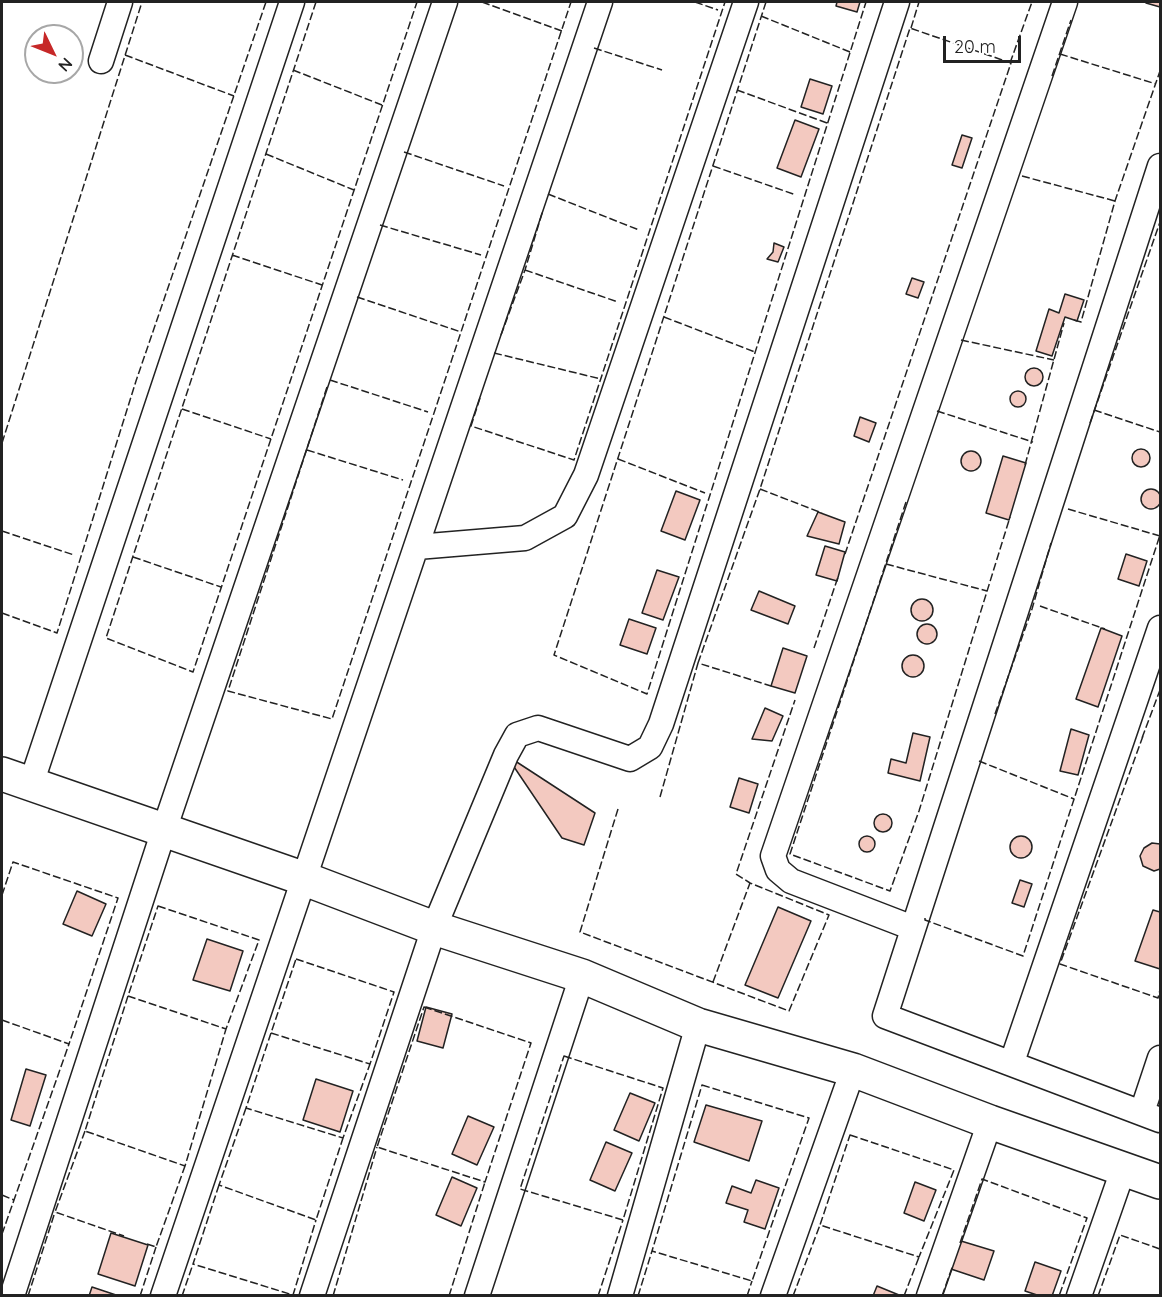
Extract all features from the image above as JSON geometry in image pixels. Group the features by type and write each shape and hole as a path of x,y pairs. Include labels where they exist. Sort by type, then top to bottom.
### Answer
{"street":[{"path":"101,61 120,2"},
{"path":"292,2 16,779 305,879 434,928 582,976 698,1025 853,1070 990,1122 1161,1182"},
{"path":"12,1296 164,830 445,2"},
{"path":"164,1296 600,2"},
{"path":"417,547 525,538 565,516 586,475 746,2"},
{"path":"312,1296 434,928 506,755 517,735 538,728 630,759 650,747 661,724 897,2"},
{"path":"913,928 791,881 778,870 773,856 1065,2"},
{"path":"1161,166 885,1016 1151,1116 1161,1058"},
{"path":"1011,1062 1161,628"},
{"path":"477,1296 582,976"},
{"path":"620,1296 698,1025"},
{"path":"773,1296 853,1070"},
{"path":"929,1296 990,1122"},
{"path":"1079,1296 1122,1170"}],"building":[{"path":"837,2 860,2 857,12 836,6"},
{"path":"1160,2 1160,7 1146,3"},
{"path":"810,79 832,86 823,114 801,107"},
{"path":"795,120 819,129 801,177 777,168"},
{"path":"962,135 972,138 962,168 952,165"},
{"path":"774,243 784,247 778,262 767,259 773,252"},
{"path":"912,278 924,282 918,298 906,294"},
{"path":"1065,294 1084,300 1077,321 1065,317 1052,356 1036,351 1049,309 1059,313"},
{"path":"1034,368 1040,371 1043,377 1040,383 1034,386 1028,383 1025,377 1028,371"},
{"path":"1015,391 1021,391 1026,399 1024,405 1015,407 1010,402 1010,396"},
{"path":"860,417 876,423 869,442 854,436"},
{"path":"1141,449 1147,452 1150,458 1147,464 1141,467 1135,464 1132,458 1135,452"},
{"path":"971,451 978,454 981,461 978,468 971,471 964,468 961,461 964,454"},
{"path":"1003,456 1026,463 1009,520 986,513"},
{"path":"1151,489 1158,492 1161,499 1158,506 1151,509 1144,506 1141,499 1144,492"},
{"path":"676,491 700,500 685,540 661,531"},
{"path":"818,512 845,522 839,544 807,536"},
{"path":"825,546 845,552 837,581 816,575"},
{"path":"1126,554 1147,561 1139,586 1118,579"},
{"path":"657,570 679,577 663,620 642,613"},
{"path":"759,591 795,606 788,624 751,610"},
{"path":"922,599 930,602 933,610 930,618 922,621 914,618 911,610 914,602"},
{"path":"629,619 656,628 647,654 620,645"},
{"path":"923,624 931,624 937,630 937,638 931,644 923,644 917,638 917,630"},
{"path":"1101,628 1122,636 1098,707 1076,699"},
{"path":"783,648 807,656 795,693 771,686"},
{"path":"913,655 923,662 924,666 917,676 913,677 903,670 902,666 909,656"},
{"path":"765,708 783,716 772,741 752,739"},
{"path":"1071,729 1089,735 1078,775 1060,771"},
{"path":"913,733 930,737 920,781 888,773 891,759 906,763"},
{"path":"506,755 595,813 584,845 562,838"},
{"path":"739,778 758,784 749,813 730,807"},
{"path":"883,814 889,817 892,823 889,829 883,832 877,829 874,823 877,817"},
{"path":"864,836 870,836 875,844 873,850 864,852 859,847 859,841"},
{"path":"1017,836 1025,836 1032,843 1032,851 1025,858 1017,858 1010,851 1010,843"},
{"path":"1152,843 1160,844 1160,869 1154,871 1143,866 1140,856 1144,848"},
{"path":"1020,880 1032,884 1024,907 1012,903"},
{"path":"77,891 106,904 92,936 63,924"},
{"path":"778,907 811,921 778,998 745,985"},
{"path":"1153,910 1160,912 1160,969 1135,961"},
{"path":"207,939 243,951 230,991 193,980"},
{"path":"426,1007 452,1014 443,1048 417,1041"},
{"path":"26,1069 46,1075 30,1126 11,1120"},
{"path":"316,1079 353,1091 340,1132 303,1120"},
{"path":"630,1093 655,1103 639,1141 614,1130"},
{"path":"706,1105 762,1121 749,1161 694,1142"},
{"path":"468,1116 494,1127 477,1165 452,1154"},
{"path":"606,1142 632,1153 615,1191 590,1180"},
{"path":"452,1177 477,1188 461,1226 436,1215"},
{"path":"756,1180 779,1188 765,1229 744,1222 748,1210 726,1203 732,1186 751,1193"},
{"path":"915,1182 936,1190 924,1221 904,1213"},
{"path":"111,1233 148,1245 135,1286 98,1274"},
{"path":"961,1241 994,1251 984,1280 951,1269"},
{"path":"1035,1262 1061,1271 1052,1296 1040,1296 1025,1291"},
{"path":"877,1286 899,1295 873,1296"},
{"path":"92,1287 119,1296 89,1296"}],"fence":[{"path":"2,443 142,2"},
{"path":"2,613 57,633 136,381 266,2"},
{"path":"316,2 106,638 193,672 417,2"},
{"path":"482,2 562,31"},
{"path":"327,387 228,691 332,719 571,2"},
{"path":"695,2 718,10"},
{"path":"480,398 471,426 574,460 725,2"},
{"path":"766,2 554,655 647,694 866,2"},
{"path":"911,28 919,2"},
{"path":"1010,63 1032,2"},
{"path":"761,16 850,52"},
{"path":"1052,76 1071,20"},
{"path":"698,663 760,489 910,28 1011,63 845,554"},
{"path":"594,48 662,70"},
{"path":"1060,54 1156,84"},
{"path":"125,55 234,96"},
{"path":"293,70 382,105"},
{"path":"1074,320 1081,322 1115,201 1160,71"},
{"path":"737,90 827,123"},
{"path":"404,152 504,186"},
{"path":"266,154 354,190"},
{"path":"713,166 796,195"},
{"path":"1022,176 1115,201"},
{"path":"548,194 639,230"},
{"path":"501,335 525,270 543,210"},
{"path":"1090,423 1160,222"},
{"path":"380,225 481,255"},
{"path":"232,255 322,285"},
{"path":"525,270 618,302"},
{"path":"357,297 461,332"},
{"path":"664,317 755,352"},
{"path":"1025,465 1064,323"},
{"path":"961,340 1054,360"},
{"path":"494,353 601,379"},
{"path":"330,380 428,412"},
{"path":"182,409 271,439"},
{"path":"1094,410 1160,432"},
{"path":"937,411 1033,442"},
{"path":"307,450 403,480"},
{"path":"618,459 705,493"},
{"path":"760,489 822,513"},
{"path":"906,502 790,854 890,891 919,811 1010,517"},
{"path":"1068,509 1160,536"},
{"path":"2,531 74,555"},
{"path":"925,918 925,920 1023,956 1160,535"},
{"path":"995,714 1032,609 1051,543"},
{"path":"133,557 221,587"},
{"path":"886,564 987,591"},
{"path":"814,648 838,577"},
{"path":"1040,606 1105,629"},
{"path":"660,797 698,663 771,686"},
{"path":"1142,738 1160,690"},
{"path":"618,809 580,932 789,1011 829,915 750,883 736,874 795,700"},
{"path":"1143,736 1060,964 1158,998 1160,990"},
{"path":"979,761 1074,799"},
{"path":"2,895 13,862 118,898 69,1044 2,1020"},
{"path":"713,982 750,883"},
{"path":"158,906 259,940 226,1029 128,996 158,906"},
{"path":"296,959 394,992 370,1064 271,1033 296,959"},
{"path":"128,996 85,1131 185,1166 226,1029"},
{"path":"424,1007 531,1043 485,1182 377,1147 424,1007"},
{"path":"271,1033 246,1108 343,1138 370,1064"},
{"path":"2,1195 14,1200 69,1044"},
{"path":"564,1056 663,1088 623,1220 520,1189 564,1056"},
{"path":"702,1085 809,1118 752,1281 652,1251 702,1085"},
{"path":"246,1108 219,1185 316,1220 343,1138"},
{"path":"85,1131 55,1212 124,1236"},
{"path":"850,1135 954,1170 919,1257 820,1225 850,1135"},
{"path":"333,1296 377,1147"},
{"path":"147,1244 156,1247 185,1166"},
{"path":"960,1243 982,1179 1087,1218 1059,1296"},
{"path":"449,1296 485,1182"},
{"path":"219,1185 193,1264 293,1295 316,1220"},
{"path":"2,1234 14,1200"},
{"path":"28,1296 55,1212"},
{"path":"598,1296 623,1220"},
{"path":"793,1296 820,1225"},
{"path":"1098,1296 1120,1235 1160,1249"},
{"path":"140,1296 156,1247"},
{"path":"638,1296 652,1251"},
{"path":"904,1296 919,1257"},
{"path":"182,1296 193,1264"},
{"path":"942,1296 953,1265"},
{"path":"747,1296 752,1281"}]}
